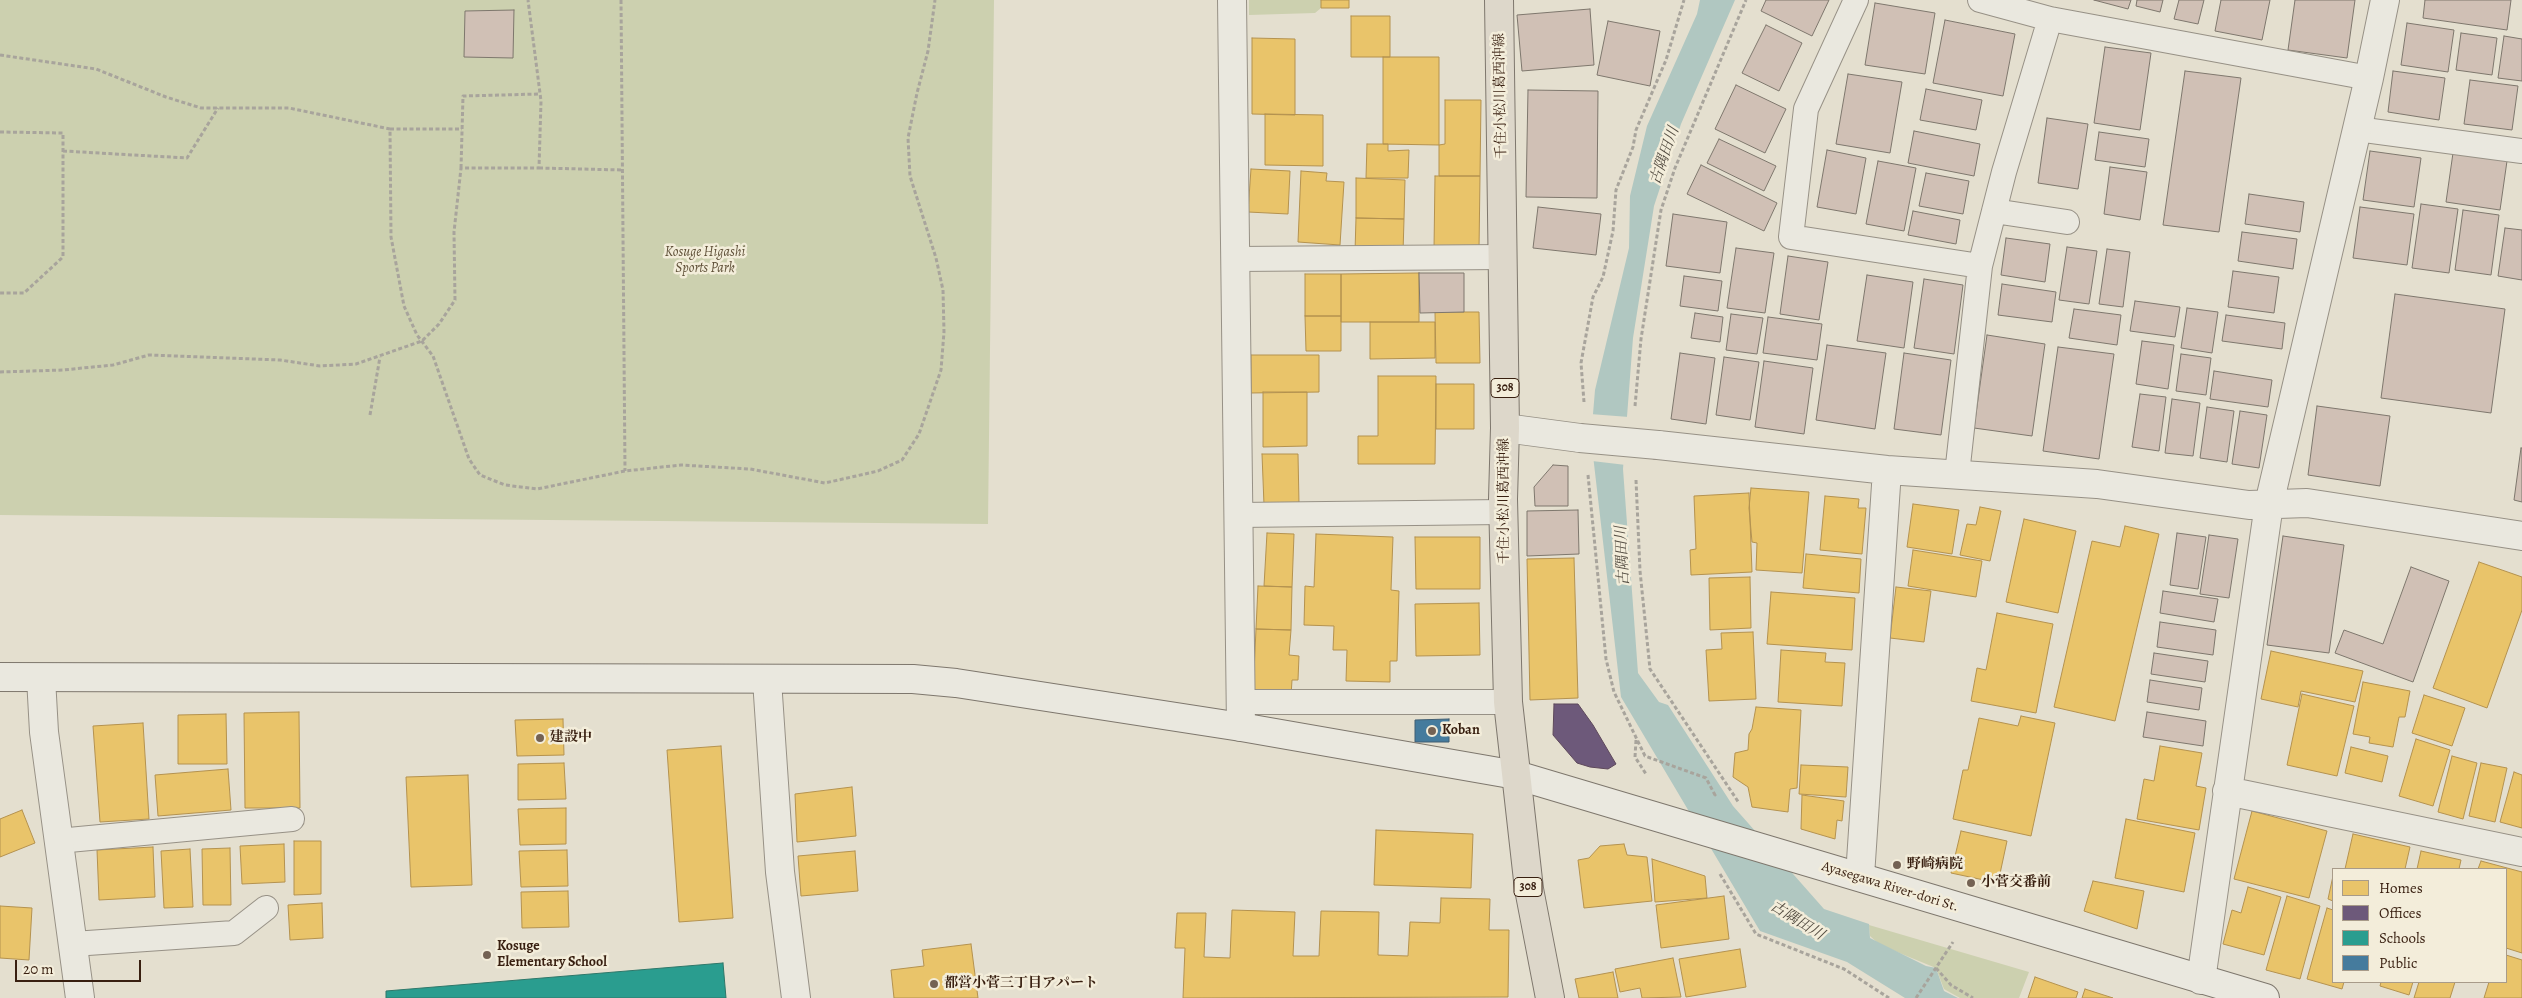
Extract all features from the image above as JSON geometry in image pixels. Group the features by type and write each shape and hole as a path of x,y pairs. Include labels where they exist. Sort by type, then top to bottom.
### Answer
{"main road":[{"name":"千住小松川葛西沖線","path":"1500,0 1504,257 1505,428 1503,512 1508,702 1528,889 1550,998"}],"street":[{"path":"1232,0 1241,715"},
{"path":"2202,980 2227,791 2269,504 2369,78 2385,0"},
{"path":"1505,428 1580,438 1887,470 2097,484 2248,504 2306,504 2522,536"},
{"path":"1860,876 1887,470"},
{"name":"Ayasegawa River-dori St.","path":"0,677 913,679 1241,715 1516,775 1860,876 1974,913 2265,998"},
{"path":"41,678 44,732 80,998"},
{"path":"767,680 780,872 796,998"},
{"path":"2227,791 2522,852"}],"lane":[{"path":"1856,0 1806,109 1791,237 1980,266"},
{"path":"1980,0 2050,20 2369,78"},
{"path":"1957,474 1980,266 1994,211 2050,20"},
{"path":"2357,129 2522,151"},
{"path":"1994,211 2067,222"},
{"path":"1235,258 1504,257"},
{"path":"1238,515 1503,512"},
{"path":"1241,715 1508,702"},
{"path":"58,841 292,820"},
{"path":"72,944 234,933 266,908"}],"path":[{"path":"528,0 539,94 539,168"},
{"path":"622,0 625,471"},
{"path":"390,129 391,237 404,306 436,363 469,458 480,475 505,485 537,489 625,471 681,465 722,466 824,483 886,467 902,460 915,440 933,396 941,370 944,332 942,290 936,258 910,176 908,138 917,92 928,51 935,0"},
{"path":"0,55 96,69 166,97 202,108 289,108 390,129 462,129"},
{"path":"0,372 54,371 96,367 149,356 280,360 320,366 356,364 422,341 439,324 455,300 454,232 456,198 461,168 464,96 539,94"},
{"path":"63,151 187,158 218,108"},
{"path":"0,132 63,133 63,257 24,293 0,292"},
{"path":"461,168 623,170"},
{"path":"370,415 380,357"},
{"path":"1636,739 1635,757 1646,774"},
{"path":"1720,836 1720,875 1756,934 1844,969 1889,998"},
{"path":"1916,998 1974,913"},
{"path":"1936,968 1951,985 1973,998"}],"green space":[{"name":"Kosuge Higashi Sports Park","path":"0,0 994,0 988,524 0,515"},
{"path":"1249,0 1321,0 1321,8 1315,13 1249,15"},
{"path":"1869,925 2029,972 2019,998 1960,998 1944,989 1936,968 1880,945 1870,936"}],"water":[{"name":"古隅田川","path":"1700,0 1735,0 1681,124 1654,206 1633,338 1623,469 1638,673 1659,702 1668,705 1733,806 1824,909 1869,924 1870,938 1926,966 1936,968 1944,991 1958,998 1905,998 1847,962 1760,931 1621,697 1591,438 1595,390 1629,248 1630,196 1647,126 1697,14"}],"pier":[{"path":"1590,414 1629,417 1626,465 1592,461 1589,438"}],"building: Homes":[{"path":"1321,0 1349,0 1349,8 1321,8"},
{"path":"1351,16 1390,16 1390,57 1351,57"},
{"path":"1252,38 1295,39 1295,115 1252,114"},
{"path":"1383,57 1439,57 1439,145 1383,144"},
{"path":"1445,100 1481,100 1480,176 1439,176 1439,145 1445,144"},
{"path":"1265,114 1323,115 1323,166 1265,165"},
{"path":"1367,144 1388,144 1388,151 1409,150 1408,178 1366,178"},
{"path":"1251,169 1290,171 1288,214 1248,212"},
{"path":"1301,171 1327,173 1326,181 1344,182 1340,245 1298,242"},
{"path":"1435,176 1480,176 1479,250 1434,249"},
{"path":"1356,178 1405,180 1404,219 1356,218"},
{"path":"1356,218 1404,219 1403,253 1355,252"},
{"path":"1419,273 1419,322 1341,322 1341,274"},
{"path":"1305,274 1341,274 1341,316 1305,316"},
{"path":"1435,312 1479,312 1480,363 1436,363"},
{"path":"1305,316 1341,316 1341,351 1306,351"},
{"path":"1370,322 1435,322 1435,358 1370,359"},
{"path":"1251,355 1319,355 1319,392 1251,393"},
{"path":"1378,376 1436,376 1435,464 1358,464 1358,436 1378,436"},
{"path":"1436,384 1474,384 1474,429 1436,429"},
{"path":"1263,392 1307,392 1307,446 1263,447"},
{"path":"1262,454 1298,454 1299,504 1264,505"},
{"path":"1751,488 1809,492 1802,573 1756,570 1757,543 1752,542 1749,508"},
{"path":"1749,493 1752,572 1691,575 1690,550 1696,549 1694,496"},
{"path":"1825,496 1859,499 1858,508 1866,508 1862,554 1820,550"},
{"path":"1913,504 1959,510 1952,554 1907,547"},
{"path":"1980,507 2001,511 1990,561 1960,555 1967,524 1976,525"},
{"path":"2024,519 2076,531 2058,613 2006,602"},
{"path":"2125,526 2159,534 2115,721 2054,707 2092,541 2120,547"},
{"path":"1267,533 1294,534 1292,587 1264,586"},
{"path":"1316,534 1393,537 1391,590 1399,591 1397,661 1390,661 1390,682 1346,681 1347,650 1333,650 1334,626 1304,625 1305,586 1314,587"},
{"path":"1415,537 1480,537 1480,589 1416,589"},
{"path":"1913,550 1982,561 1976,597 1908,586"},
{"path":"1806,554 1861,559 1859,593 1803,588"},
{"path":"1574,558 1578,698 1530,700 1527,559"},
{"path":"2479,562 2522,577 2522,610 2487,708 2433,688"},
{"path":"1750,577 1751,628 1710,630 1709,578"},
{"path":"1258,586 1292,587 1291,630 1256,629"},
{"path":"1896,587 1931,591 1924,642 1890,638"},
{"path":"1771,592 1855,598 1852,650 1767,644"},
{"path":"1479,603 1480,655 1416,656 1415,604"},
{"path":"1997,613 2053,624 2036,713 1971,701 1977,668 1986,670"},
{"path":"1256,629 1291,630 1289,655 1299,656 1298,680 1292,680 1291,696 1253,694"},
{"path":"1753,632 1756,699 1709,701 1706,650 1722,649 1721,633"},
{"path":"1781,650 1826,653 1825,662 1845,663 1842,706 1778,702"},
{"path":"2271,651 2363,671 2355,702 2301,691 2298,707 2261,699"},
{"path":"2363,682 2410,691 2405,717 2399,717 2393,747 2369,743 2370,737 2353,734"},
{"path":"2302,694 2354,706 2337,776 2287,765"},
{"path":"2424,695 2465,708 2452,746 2412,733"},
{"path":"1756,707 1801,710 1797,788 1790,789 1788,812 1752,807 1748,787 1733,777 1735,753 1748,750 1749,734 1752,729"},
{"path":"299,712 300,808 245,808 244,713"},
{"path":"226,714 227,764 178,764 178,715"},
{"path":"2021,716 2055,723 2031,836 1953,819 1963,770 1968,770 1979,718 2018,726"},
{"name":"建設中","path":"563,719 564,755 517,756 515,720"},
{"path":"143,723 149,819 100,822 93,726"},
{"path":"2416,739 2450,750 2433,806 2399,796"},
{"path":"721,746 733,918 679,922 667,750"},
{"path":"2160,746 2202,753 2196,786 2206,788 2199,830 2137,819 2144,779 2154,781"},
{"path":"2351,747 2388,756 2382,782 2345,773"},
{"path":"2452,756 2477,763 2463,819 2438,812"},
{"name":"建設中","path":"564,763 566,799 518,800 518,764"},
{"path":"2481,763 2507,768 2495,822 2469,816"},
{"path":"1801,765 1848,767 1846,797 1799,794"},
{"path":"228,769 231,810 158,816 155,775"},
{"path":"2514,772 2522,775 2522,828 2500,822"},
{"path":"468,775 472,885 411,887 406,777"},
{"path":"852,787 856,836 797,842 795,794"},
{"path":"1802,795 1844,801 1842,821 1837,820 1835,839 1801,829"},
{"path":"566,808 566,844 520,845 518,809"},
{"path":"22,810 35,843 0,857 0,819"},
{"path":"2252,811 2327,831 2309,898 2234,879"},
{"path":"2126,819 2195,833 2184,892 2115,878"},
{"path":"1376,830 1473,834 1471,888 1374,885"},
{"path":"1961,831 2007,841 1998,883 1951,873"},
{"path":"2353,834 2410,847 2405,868 2345,868"},
{"path":"294,841 321,841 321,894 294,895"},
{"path":"284,844 285,882 242,884 240,846"},
{"path":"1624,844 1627,855 1647,857 1652,901 1584,908 1578,860 1589,858 1600,846"},
{"path":"153,847 155,897 99,900 97,850"},
{"path":"230,848 231,905 203,905 202,849"},
{"path":"190,849 193,907 164,908 161,851"},
{"path":"567,850 568,886 521,887 519,851"},
{"path":"855,851 858,891 801,896 798,856"},
{"path":"2421,851 2461,860 2459,868 2417,868"},
{"path":"1652,859 1705,876 1707,898 1655,902"},
{"path":"2481,861 2522,872 2522,953 2507,948 2507,868 2478,868"},
{"path":"2093,881 2144,891 2137,929 2084,911"},
{"path":"2332,881 2332,901 2328,899"},
{"path":"2248,887 2281,897 2264,955 2223,944 2232,910 2241,913"},
{"path":"568,891 569,927 522,928 521,892"},
{"path":"1724,896 1729,939 1661,948 1656,905"},
{"path":"2287,896 2320,906 2300,979 2266,970"},
{"path":"1441,898 1490,899 1489,930 1509,930 1508,997 1183,998 1185,948 1175,948 1177,913 1206,913 1204,957 1230,958 1232,910 1295,912 1293,956 1319,956 1321,911 1379,912 1378,955 1408,956 1410,922 1440,923"},
{"path":"322,903 323,938 290,940 288,905"},
{"path":"0,906 32,908 29,960 0,958"},
{"path":"2327,908 2332,910 2332,983 2344,983 2342,989 2307,979"},
{"name":"都営小菅三丁目アパート","path":"971,944 978,998 894,998 891,970 924,966 922,950"},
{"path":"1740,949 1746,987 1686,997 1679,959"},
{"path":"2507,955 2522,960 2522,998 2484,998 2489,983 2507,983"},
{"path":"1673,958 1681,997 1642,998 1640,988 1620,992 1615,969"},
{"path":"1613,972 1618,998 1579,998 1575,979"},
{"path":"2035,977 2078,992 2076,998 2028,998"},
{"path":"2381,983 2413,983 2409,995 2380,986"},
{"path":"2419,983 2455,983 2450,998 2414,998"},
{"path":"2085,989 2113,998 2082,998"}],"building: Offices":[{"path":"1554,704 1578,704 1616,764 1608,769 1577,763 1553,735"}],"building: Schools":[{"path":"723,963 726,998 386,998 386,991"}],"building: Public":[{"path":"1449,719 1449,742 1415,742 1415,720"}],"building: Other":[{"path":"1766,0 1829,0 1812,36 1761,11"},
{"path":"2094,0 2131,0 2128,9"},
{"path":"2137,0 2163,0 2160,12 2136,6"},
{"path":"2179,0 2204,0 2198,24 2174,19"},
{"path":"2221,0 2270,0 2262,40 2215,31"},
{"path":"2295,0 2355,0 2347,58 2288,50"},
{"path":"2425,0 2511,0 2507,30 2423,18"},
{"path":"1875,3 1935,13 1925,74 1865,65"},
{"path":"1590,9 1594,65 1522,71 1517,15"},
{"path":"514,10 513,58 464,57 465,11"},
{"path":"1945,20 2015,34 2003,96 1933,83"},
{"path":"1608,21 1660,31 1650,86 1597,75"},
{"path":"2407,23 2454,30 2448,72 2401,65"},
{"path":"1766,25 1802,43 1779,91 1742,73"},
{"path":"2461,33 2497,38 2492,75 2456,70"},
{"path":"2504,36 2522,39 2522,81 2498,78"},
{"path":"2105,47 2151,53 2140,130 2094,123"},
{"path":"2185,71 2241,78 2219,232 2163,225"},
{"path":"2393,71 2445,78 2439,120 2388,112"},
{"path":"1848,74 1902,82 1890,153 1836,144"},
{"path":"2470,80 2518,86 2512,130 2464,124"},
{"path":"1736,85 1786,109 1765,153 1715,129"},
{"path":"1926,89 1982,100 1976,130 1920,120"},
{"path":"1528,90 1598,91 1597,198 1526,197"},
{"path":"2047,118 2088,124 2078,189 2038,183"},
{"path":"1914,131 1980,144 1974,176 1908,163"},
{"path":"2099,132 2149,139 2145,167 2095,160"},
{"path":"1719,139 1776,166 1764,191 1707,163"},
{"path":"1827,150 1866,158 1856,214 1817,207"},
{"path":"2370,151 2421,158 2414,207 2363,200"},
{"path":"2453,153 2507,161 2500,210 2446,202"},
{"path":"1878,161 1916,168 1904,231 1866,224"},
{"path":"1701,165 1777,203 1764,231 1687,194"},
{"path":"2110,167 2147,172 2140,220 2104,214"},
{"path":"1926,173 1969,181 1963,214 1919,206"},
{"path":"2249,194 2304,202 2300,232 2245,224"},
{"path":"2421,204 2458,209 2449,273 2412,268"},
{"path":"1538,207 1601,214 1596,255 1533,248"},
{"path":"2360,207 2414,214 2407,265 2353,258"},
{"path":"2463,210 2499,215 2491,275 2455,270"},
{"path":"1913,211 1960,220 1956,244 1908,235"},
{"path":"1673,214 1727,222 1720,273 1666,266"},
{"path":"2505,228 2522,230 2522,280 2498,276"},
{"path":"2242,232 2297,239 2293,269 2238,261"},
{"path":"2006,238 2050,244 2045,282 2001,275"},
{"path":"2067,247 2097,251 2089,304 2059,300"},
{"path":"1736,248 1774,253 1765,313 1727,308"},
{"path":"2107,249 2130,252 2123,307 2099,304"},
{"path":"1788,256 1828,262 1819,320 1780,314"},
{"path":"2233,271 2279,277 2274,313 2228,307"},
{"path":"1419,273 1464,273 1464,312 1420,313"},
{"path":"1867,275 1913,282 1904,348 1857,341"},
{"path":"1684,276 1722,281 1718,311 1680,306"},
{"path":"1924,279 1963,285 1954,354 1914,348"},
{"path":"2002,284 2056,292 2052,322 1998,315"},
{"path":"2395,294 2505,309 2491,413 2381,398"},
{"path":"2135,301 2180,307 2175,337 2130,331"},
{"path":"2187,308 2218,312 2212,353 2181,348"},
{"path":"2074,309 2121,315 2117,345 2069,338"},
{"path":"1695,313 1723,317 1720,342 1691,338"},
{"path":"1731,314 1763,318 1757,354 1726,350"},
{"path":"2226,315 2285,323 2282,349 2222,341"},
{"path":"1768,317 1822,324 1817,360 1763,353"},
{"path":"1987,335 2045,344 2032,436 1974,428"},
{"path":"2142,341 2174,345 2168,389 2136,384"},
{"path":"1827,345 1886,353 1875,429 1816,420"},
{"path":"2058,347 2114,354 2099,459 2043,451"},
{"path":"1680,353 1715,358 1706,424 1671,419"},
{"path":"1904,353 1951,360 1941,435 1894,429"},
{"path":"2181,354 2211,358 2206,395 2176,391"},
{"path":"1724,357 1759,362 1750,420 1716,415"},
{"path":"1764,361 1813,368 1804,434 1755,427"},
{"path":"2214,371 2272,380 2268,407 2210,399"},
{"path":"2140,394 2166,397 2159,451 2132,447"},
{"path":"2172,399 2200,403 2193,456 2165,453"},
{"path":"2317,406 2390,416 2380,486 2308,475"},
{"path":"2207,407 2234,411 2227,462 2200,458"},
{"path":"2240,411 2267,415 2259,468 2232,464"},
{"path":"2522,448 2522,502 2514,500"},
{"path":"1553,465 1568,466 1568,506 1535,506 1534,487"},
{"path":"1578,510 1579,554 1527,556 1527,511"},
{"path":"2177,533 2206,537 2198,589 2170,585"},
{"path":"2209,535 2238,539 2229,598 2200,594"},
{"path":"2283,536 2344,545 2329,653 2267,645"},
{"path":"2411,567 2449,581 2413,682 2335,653 2344,630 2383,644"},
{"path":"2163,591 2218,599 2214,622 2160,613"},
{"path":"2160,622 2216,630 2213,655 2157,647"},
{"path":"2154,653 2208,661 2205,682 2151,674"},
{"path":"2150,680 2202,688 2199,710 2147,702"},
{"path":"2147,712 2206,721 2203,746 2143,737"}],"place":[{"name":"Koban","path":"1432,731"},
{"name":"建設中","path":"540,738"},
{"name":"野崎病院","path":"1897,865"},
{"name":"小菅交番前","path":"1971,883"},
{"name":"Kosuge Elementary School","path":"487,955"},
{"name":"都営小菅三丁目アパート","path":"934,984"}]}
